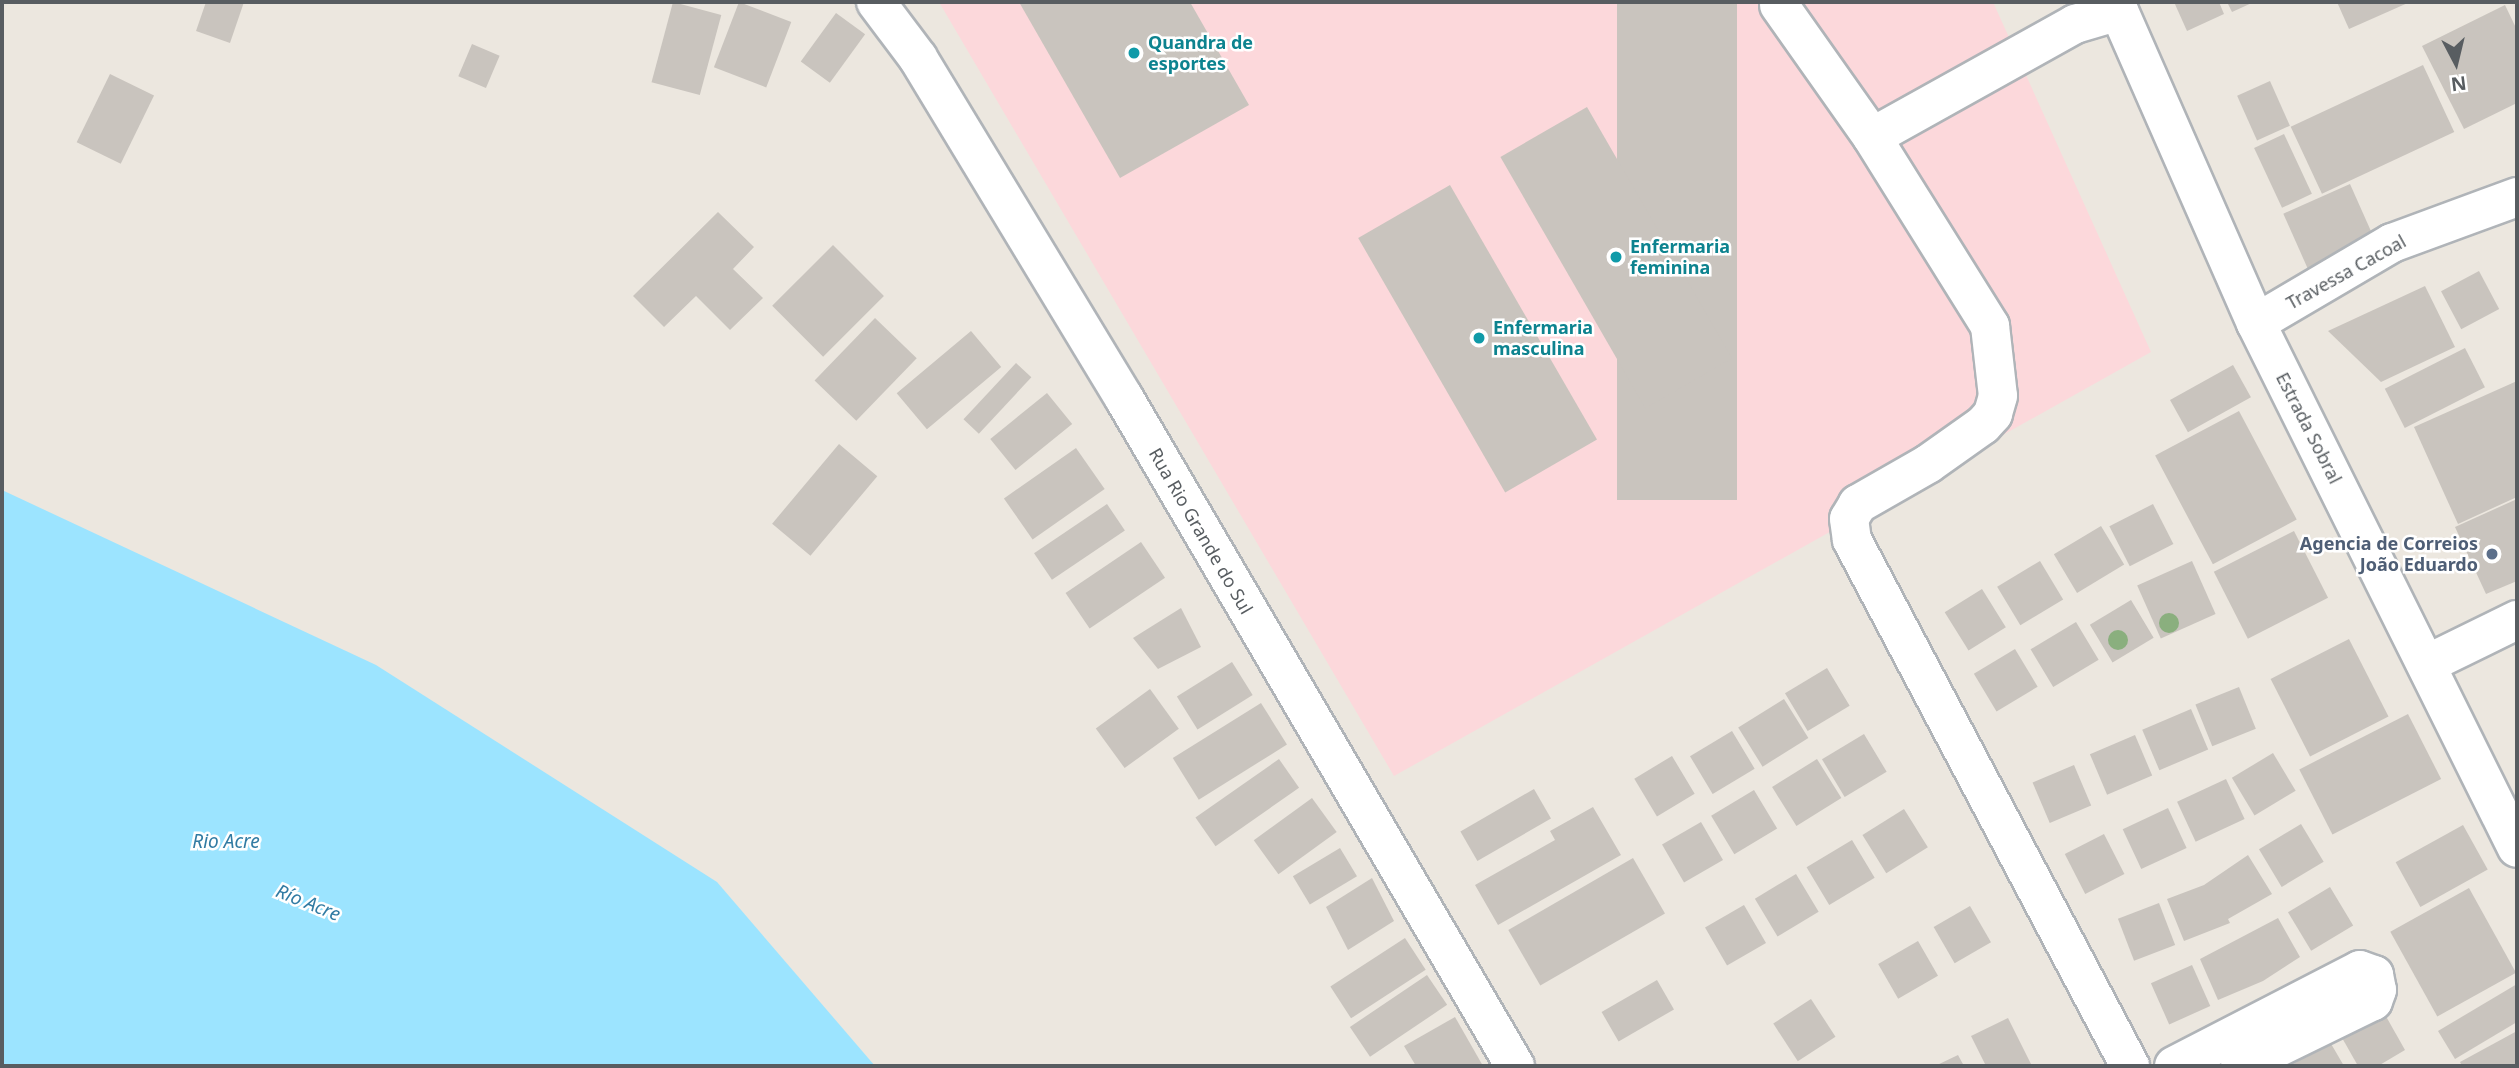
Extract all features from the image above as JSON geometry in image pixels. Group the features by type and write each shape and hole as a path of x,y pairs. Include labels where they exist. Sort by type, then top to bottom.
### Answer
{"street":[{"name":"Rua Rio Grande do Sul","path":"876,2 918,58 1117,387 1515,1066"},
{"path":"1779,5 1872,137 1990,326 1998,396 1993,414 1983,425 1851,510 1852,540 2130,1066"},
{"path":"1872,137 2075,24 2117,6"},
{"name":"Estrada Sobral","path":"2117,6 2256,323 2517,848"},
{"name":"Travessa Cacoal","path":"2256,323 2392,243 2517,197"},
{"path":"2427,664 2517,620"},
{"path":"2174,1066 2360,970 2374,975 2377,990 2373,1001 2240,1066"}],"shaded area":[{"path":"939,2 1993,2 2151,352 1394,776"}],"water":[{"name":"Rio Acre","path":"2,490 376,665 717,882 875,1066 2,1066"}],"building":[{"path":"206,2 244,2 230,43 196,31"},
{"path":"673,2 721,15 700,95 652,82"},
{"path":"739,2 791,22 766,87 714,67"},
{"name":"Quandra de esportes","path":"1019,2 1190,2 1249,105 1120,178"},
{"path":"1617,2 1737,2 1737,500 1617,500"},
{"path":"2174,2 2219,2 2224,14 2187,31"},
{"path":"2227,2 2254,2 2232,12"},
{"path":"2337,2 2410,2 2349,29"},
{"path":"2505,5 2517,30 2517,103 2464,129 2422,46"},
{"path":"836,13 865,34 830,83 801,62"},
{"path":"472,44 500,56 486,88 458,76"},
{"path":"2423,65 2454,132 2322,194 2291,127"},
{"path":"110,74 154,95 121,164 77,142"},
{"path":"2270,81 2290,126 2257,140 2237,96"},
{"name":"Enfermaria feminina","path":"1587,107 1732,358 1645,408 1500,157"},
{"path":"2284,134 2312,194 2282,208 2254,148"},
{"path":"2350,184 2377,245 2311,275 2283,214"},
{"name":"Enfermaria masculina","path":"1450,185 1597,440 1505,493 1358,238"},
{"path":"718,212 754,247 733,269 763,298 730,330 696,296 664,327 633,296"},
{"path":"833,245 884,296 823,357 772,306"},
{"path":"2479,271 2499,309 2461,329 2441,291"},
{"path":"2425,286 2455,347 2381,382 2328,331"},
{"path":"875,318 917,358 856,421 815,381"},
{"path":"971,331 1001,367 927,429 897,393"},
{"path":"2465,348 2485,387 2405,428 2385,389"},
{"path":"1016,363 1031,377 979,434 963,419"},
{"path":"2233,365 2251,397 2188,432 2170,400"},
{"path":"2517,381 2517,497 2458,524 2414,427"},
{"path":"1047,393 1072,424 1015,470 990,439"},
{"path":"2239,411 2297,520 2213,564 2155,456"},
{"path":"839,444 877,476 810,556 772,524"},
{"path":"1076,448 1105,489 1033,539 1004,498"},
{"name":"Agencia de Correios João Eduardo","path":"2517,499 2517,581 2486,594 2455,527"},
{"path":"1107,504 1125,531 1052,580 1034,553"},
{"path":"2153,504 2173,544 2130,566 2109,526"},
{"path":"2101,526 2124,565 2077,593 2054,554"},
{"path":"2294,531 2328,598 2248,639 2214,572"},
{"path":"1141,542 1165,578 1090,629 1066,593"},
{"path":"2040,561 2063,600 2020,625 1997,587"},
{"path":"2192,561 2216,614 2161,638 2137,585"},
{"path":"1982,589 2006,627 1969,650 1945,612"},
{"path":"2131,600 2154,638 2113,662 2090,625"},
{"path":"1181,608 1201,647 1158,669 1133,638"},
{"path":"2076,622 2099,660 2053,687 2031,649"},
{"path":"2349,639 2388,717 2310,756 2271,679"},
{"path":"2015,649 2038,687 1997,711 1974,674"},
{"path":"1232,662 1253,695 1198,730 1177,696"},
{"path":"1827,668 1850,706 1808,731 1785,693"},
{"path":"2239,687 2256,729 2212,746 2195,705"},
{"path":"1150,689 1179,729 1125,768 1096,728"},
{"path":"1784,699 1808,738 1763,767 1738,728"},
{"path":"1261,703 1287,745 1199,800 1173,758"},
{"path":"2191,709 2208,750 2159,770 2142,730"},
{"path":"2408,714 2441,779 2332,834 2299,769"},
{"path":"1732,731 1755,769 1713,794 1690,756"},
{"path":"1864,734 1887,772 1845,797 1822,759"},
{"path":"2135,735 2152,776 2107,795 2090,754"},
{"path":"2273,753 2296,791 2255,815 2232,778"},
{"path":"1672,756 1695,794 1657,816 1634,779"},
{"path":"1279,759 1299,788 1216,846 1195,818"},
{"path":"1817,759 1841,798 1796,826 1772,787"},
{"path":"2074,765 2091,806 2050,823 2033,783"},
{"path":"2226,779 2245,819 2196,842 2177,802"},
{"path":"1534,789 1551,818 1477,861 1460,831"},
{"path":"1754,790 1777,829 1734,854 1711,816"},
{"path":"1312,798 1337,832 1278,874 1254,840"},
{"path":"1593,807 1621,855 1498,925 1475,885 1555,840 1550,831"},
{"path":"2168,808 2187,848 2141,869 2123,829"},
{"path":"1904,809 1928,847 1886,873 1862,835"},
{"path":"1701,822 1723,860 1684,883 1662,844"},
{"path":"2301,824 2324,862 2282,887 2259,849"},
{"path":"2463,825 2488,870 2420,907 2396,862"},
{"path":"2104,834 2124,874 2085,894 2065,854"},
{"path":"1852,840 1875,878 1829,905 1807,867"},
{"path":"1340,848 1357,876 1310,905 1293,876"},
{"path":"2248,855 2272,894 2228,919 2230,923 2184,941 2167,899 2204,885"},
{"path":"1633,858 1665,913 1540,985 1508,930"},
{"path":"1796,874 1819,912 1778,936 1755,899"},
{"path":"1372,878 1394,921 1348,950 1326,907"},
{"path":"2330,887 2353,926 2311,951 2288,912"},
{"path":"2469,888 2516,973 2437,1016 2390,932"},
{"path":"2159,903 2175,945 2134,961 2118,919"},
{"path":"1744,905 1766,943 1727,966 1705,928"},
{"path":"1970,906 1991,942 1955,963 1934,927"},
{"path":"2278,918 2300,957 2263,981 2218,1000 2200,959"},
{"path":"1405,938 1426,970 1351,1018 1330,986"},
{"path":"1918,941 1938,976 1898,999 1878,964"},
{"path":"2192,965 2210,1006 2169,1024 2151,983"},
{"path":"1427,975 1447,1005 1370,1057 1350,1027"},
{"path":"1657,980 1674,1009 1619,1041 1602,1012"},
{"path":"2517,984 2517,1022 2455,1059 2438,1031"},
{"path":"1811,999 1836,1037 1798,1061 1773,1024"},
{"path":"2383,1011 2405,1050 2378,1066 2358,1066 2341,1036"},
{"path":"1455,1017 1483,1066 1416,1066 1404,1046"},
{"path":"2008,1018 2031,1064 1986,1066 1971,1036"},
{"path":"2517,1031 2517,1066 2462,1066 2460,1062"},
{"path":"2330,1042 2344,1066 2290,1066"},
{"path":"1958,1055 1964,1066 1935,1066"}],"place":[{"name":"Quandra de esportes","path":"1134,53"},
{"name":"Enfermaria feminina","path":"1616,257"},
{"name":"Enfermaria masculina","path":"1479,338"},
{"name":"Agencia de Correios João Eduardo","path":"2492,554"}],"water label":[{"name":"Río Acre","path":"308,903"}]}
